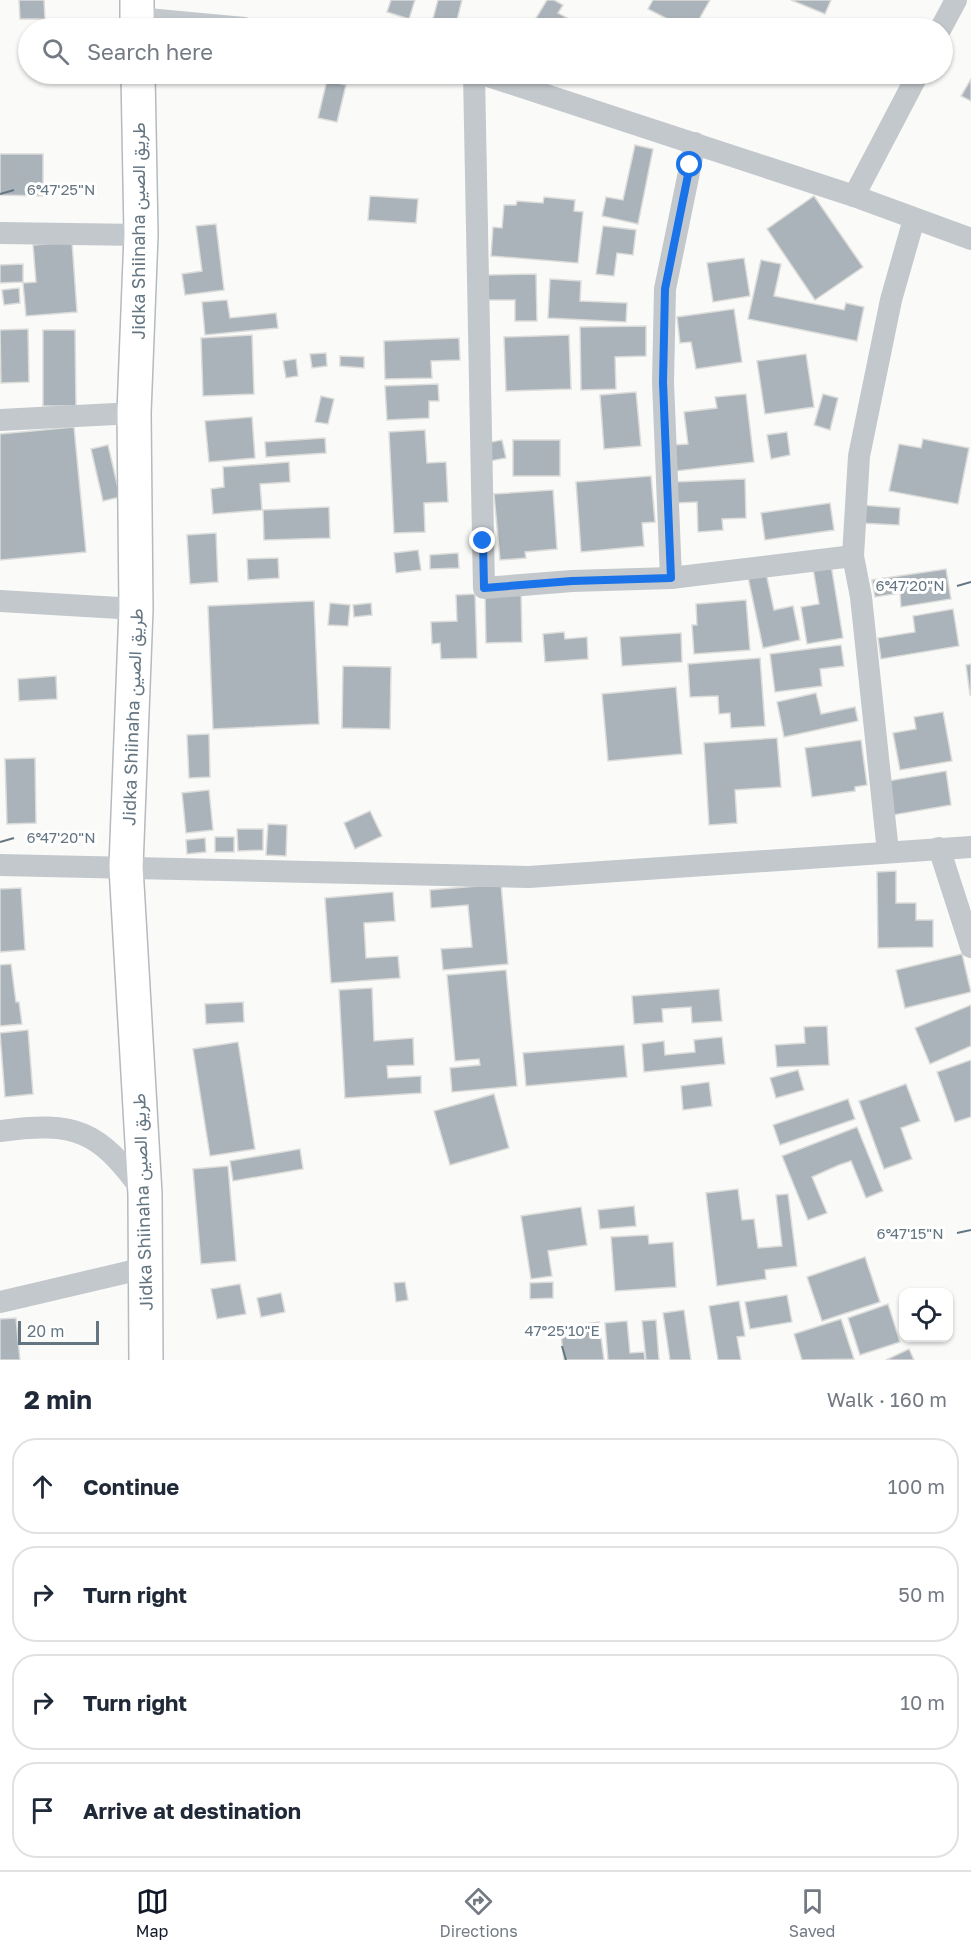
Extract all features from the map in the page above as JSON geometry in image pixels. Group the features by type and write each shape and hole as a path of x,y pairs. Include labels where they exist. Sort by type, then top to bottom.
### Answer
{"main road":[{"name":"Jidka Shiinaha طريق الصين","path":"138,84 141,235 134,413 136,609 126,867 145,1194 146,1360"}],"street":[{"path":"946,18 956,0"},
{"path":"137,16 155,18"},
{"path":"474,84 484,588 572,581 671,578 853,556"},
{"path":"513,84 854,196 971,239"},
{"path":"854,196 913,84"},
{"path":"671,578 663,382 665,289 695,143"},
{"path":"888,852 861,597 853,556 859,456 891,300 914,219"},
{"path":"0,233 141,235"},
{"path":"0,420 134,413"},
{"path":"0,602 136,609"},
{"path":"0,865 529,877 971,847"},
{"path":"939,848 971,947"},
{"path":"0,1131 36,1126 66,1128 98,1141 124,1166 145,1194"},
{"path":"0,1302 145,1268"}],"building":[{"path":"19,0 44,0 45,18 20,18"},
{"path":"391,0 415,0 409,18 387,12"},
{"path":"438,0 462,0 458,18 433,18"},
{"path":"547,0 554,0 563,5 558,13 567,18 536,18"},
{"path":"653,0 710,0 700,18 666,18 648,9"},
{"path":"791,0 831,0 825,14"},
{"path":"971,79 971,101 961,96"},
{"path":"326,84 346,85 337,122 318,118"},
{"path":"635,145 653,149 638,224 602,216 606,197 623,200"},
{"path":"0,154 43,154 43,196 0,195"},
{"path":"370,196 418,199 416,223 368,220"},
{"path":"814,196 863,267 815,300 767,229"},
{"path":"544,197 575,200 574,211 583,212 578,263 491,256 493,227 502,228 504,205 516,205 517,201 543,203"},
{"path":"216,224 224,290 185,295 182,274 202,271 196,226"},
{"path":"603,226 636,230 633,255 617,253 614,276 596,274"},
{"path":"72,242 77,312 26,316 23,283 36,282 33,245"},
{"path":"744,258 750,296 713,302 707,263"},
{"path":"761,260 781,264 774,296 844,310 846,303 864,307 857,341 748,319"},
{"path":"23,264 23,282 0,283 0,265"},
{"path":"536,274 537,321 515,321 515,300 488,300 488,275"},
{"path":"550,279 581,281 580,301 627,303 626,322 548,318"},
{"path":"19,288 20,303 4,305 2,290"},
{"path":"227,300 230,318 276,313 278,328 205,335 202,302"},
{"path":"734,309 742,362 696,369 691,342 680,343 677,317"},
{"path":"646,326 646,356 615,357 616,389 581,390 580,327"},
{"path":"28,329 29,382 1,383 0,330"},
{"path":"43,330 75,330 76,406 43,406"},
{"path":"252,335 254,394 203,396 201,338"},
{"path":"569,335 571,389 506,391 504,337"},
{"path":"459,338 460,360 431,361 432,378 385,379 384,341"},
{"path":"326,353 327,366 312,368 310,354"},
{"path":"806,354 814,407 765,414 757,361"},
{"path":"340,356 364,357 364,368 340,366"},
{"path":"296,359 298,376 286,378 283,361"},
{"path":"438,384 439,401 429,401 429,418 387,420 385,386"},
{"path":"636,392 641,446 604,449 600,395"},
{"path":"746,394 754,462 676,471 674,445 688,444 684,412 717,408 715,397"},
{"path":"823,394 838,398 830,430 814,425"},
{"path":"321,396 334,399 328,424 315,422"},
{"path":"252,417 255,458 209,462 205,421"},
{"path":"74,427 86,552 0,560 0,434"},
{"path":"425,430 427,463 446,462 448,502 424,503 425,532 394,533 389,432"},
{"path":"787,432 790,455 771,459 767,435"},
{"path":"325,438 326,453 266,457 265,442"},
{"path":"923,439 969,448 958,504 889,491 899,444 921,448"},
{"path":"502,440 506,458 490,461 486,443"},
{"path":"513,440 560,440 560,476 513,476"},
{"path":"108,445 120,497 103,501 91,449"},
{"path":"289,462 290,482 260,484 262,510 213,514 211,489 224,487 223,467"},
{"path":"651,476 655,522 642,523 644,546 581,552 576,482"},
{"path":"745,479 746,518 722,519 723,530 698,532 697,502 675,503 674,482"},
{"path":"553,490 557,549 525,552 526,558 500,560 494,494"},
{"path":"830,503 834,530 765,540 761,513"},
{"path":"861,505 900,508 899,525 859,523"},
{"path":"329,507 330,538 264,540 263,510"},
{"path":"216,533 218,582 190,584 187,535"},
{"path":"418,550 421,570 396,573 394,553"},
{"path":"458,553 459,568 430,569 430,555"},
{"path":"278,558 279,578 248,580 247,559"},
{"path":"831,565 843,638 807,644 801,607 819,604 813,568"},
{"path":"946,569 951,599 901,607 900,593 875,597 872,580"},
{"path":"766,573 774,610 793,606 800,640 763,648 748,577"},
{"path":"521,591 522,642 486,643 485,592"},
{"path":"475,594 477,658 441,659 440,643 432,644 431,622 457,621 456,595"},
{"path":"746,600 750,650 694,654 692,625 697,625 696,604"},
{"path":"314,601 319,724 213,729 208,606"},
{"path":"330,603 350,605 348,626 328,625"},
{"path":"371,603 372,615 354,617 353,605"},
{"path":"953,609 959,646 881,659 878,638 915,632 913,616"},
{"path":"564,632 565,639 587,637 588,659 545,662 543,634"},
{"path":"681,633 682,662 622,666 620,637"},
{"path":"841,645 844,666 820,669 822,686 775,692 770,654"},
{"path":"760,658 765,726 731,728 730,713 719,714 718,696 690,697 688,664"},
{"path":"971,664 971,695 970,695 966,665"},
{"path":"343,666 391,667 390,729 342,728"},
{"path":"56,676 57,699 19,701 18,679"},
{"path":"676,687 682,754 608,761 602,694"},
{"path":"816,693 821,714 855,707 858,721 784,737 777,702"},
{"path":"943,712 952,761 900,770 893,733 916,729 914,717"},
{"path":"209,734 210,777 189,778 187,735"},
{"path":"777,738 781,787 735,790 737,823 709,825 704,743"},
{"path":"861,740 867,785 855,787 855,791 812,797 805,748"},
{"path":"35,758 36,823 7,824 5,759"},
{"path":"946,771 951,805 893,815 888,781"},
{"path":"209,790 213,830 186,833 182,793"},
{"path":"370,811 382,836 355,849 344,823"},
{"path":"268,824 287,825 286,856 266,855"},
{"path":"237,829 263,829 263,850 238,851"},
{"path":"215,837 234,837 234,852 215,852"},
{"path":"205,838 206,852 187,854 186,840"},
{"path":"896,871 896,903 916,903 916,920 933,920 933,947 878,948 877,872"},
{"path":"501,884 508,964 443,970 441,949 472,947 468,905 431,908 430,890"},
{"path":"21,888 25,950 0,952 0,889"},
{"path":"393,892 395,921 364,923 366,958 398,956 400,978 331,983 325,898"},
{"path":"962,954 971,992 905,1008 896,970"},
{"path":"11,964 16,1002 19,1002 22,1024 0,1026 0,965"},
{"path":"506,970 517,1086 452,1092 450,1068 480,1065 479,1059 455,1061 447,975"},
{"path":"372,988 374,1041 413,1038 414,1065 387,1066 388,1078 421,1076 421,1093 345,1098 339,990"},
{"path":"719,989 722,1021 692,1023 691,1007 662,1009 663,1022 634,1024 632,996"},
{"path":"243,1002 244,1022 206,1024 205,1004"},
{"path":"971,1005 971,1046 930,1064 915,1028"},
{"path":"827,1026 829,1065 777,1067 775,1045 805,1043 804,1027"},
{"path":"28,1030 33,1094 5,1097 0,1033"},
{"path":"722,1037 725,1064 644,1072 642,1044 664,1041 665,1055 695,1052 694,1040"},
{"path":"238,1042 255,1149 210,1156 193,1049"},
{"path":"624,1045 627,1077 526,1086 523,1053"},
{"path":"971,1060 971,1117 955,1122 937,1072"},
{"path":"798,1070 804,1090 776,1098 770,1078"},
{"path":"709,1082 712,1106 683,1110 681,1086"},
{"path":"906,1084 920,1121 901,1128 912,1159 884,1169 859,1101"},
{"path":"494,1094 509,1148 450,1165 434,1111"},
{"path":"848,1099 855,1119 780,1145 773,1125"},
{"path":"857,1127 883,1191 866,1198 851,1161 839,1165 812,1177 827,1213 808,1220 782,1156"},
{"path":"300,1149 303,1169 233,1181 230,1161"},
{"path":"228,1166 236,1261 201,1264 193,1169"},
{"path":"738,1189 742,1220 754,1219 758,1248 782,1246 776,1195 788,1194 797,1266 765,1270 766,1279 717,1286 706,1193"},
{"path":"634,1206 636,1226 600,1229 598,1210"},
{"path":"581,1207 587,1245 548,1251 552,1276 531,1279 521,1216"},
{"path":"648,1235 649,1244 673,1242 676,1287 615,1291 611,1237"},
{"path":"865,1257 880,1302 822,1321 807,1277"},
{"path":"405,1282 408,1300 396,1302 394,1283"},
{"path":"553,1282 553,1298 530,1299 530,1283"},
{"path":"240,1284 246,1314 217,1319 211,1289"},
{"path":"281,1293 285,1312 261,1317 257,1298"},
{"path":"787,1295 792,1322 750,1329 745,1302"},
{"path":"739,1301 745,1336 737,1337 741,1360 718,1360 709,1306"},
{"path":"888,1304 900,1342 860,1355 848,1318"},
{"path":"684,1310 691,1360 670,1360 663,1313"},
{"path":"16,1318 20,1360 0,1360 0,1319"},
{"path":"841,1319 854,1359 802,1360 794,1334"},
{"path":"656,1320 659,1360 646,1360 642,1321"},
{"path":"627,1321 630,1353 644,1352 645,1360 608,1360 605,1323"},
{"path":"599,1322 604,1360 564,1360 560,1327"},
{"path":"909,1349 914,1360 886,1360"}],"route":[{"path":"483,541 484,588 572,581 671,578 663,382 665,289 690,165"}]}
